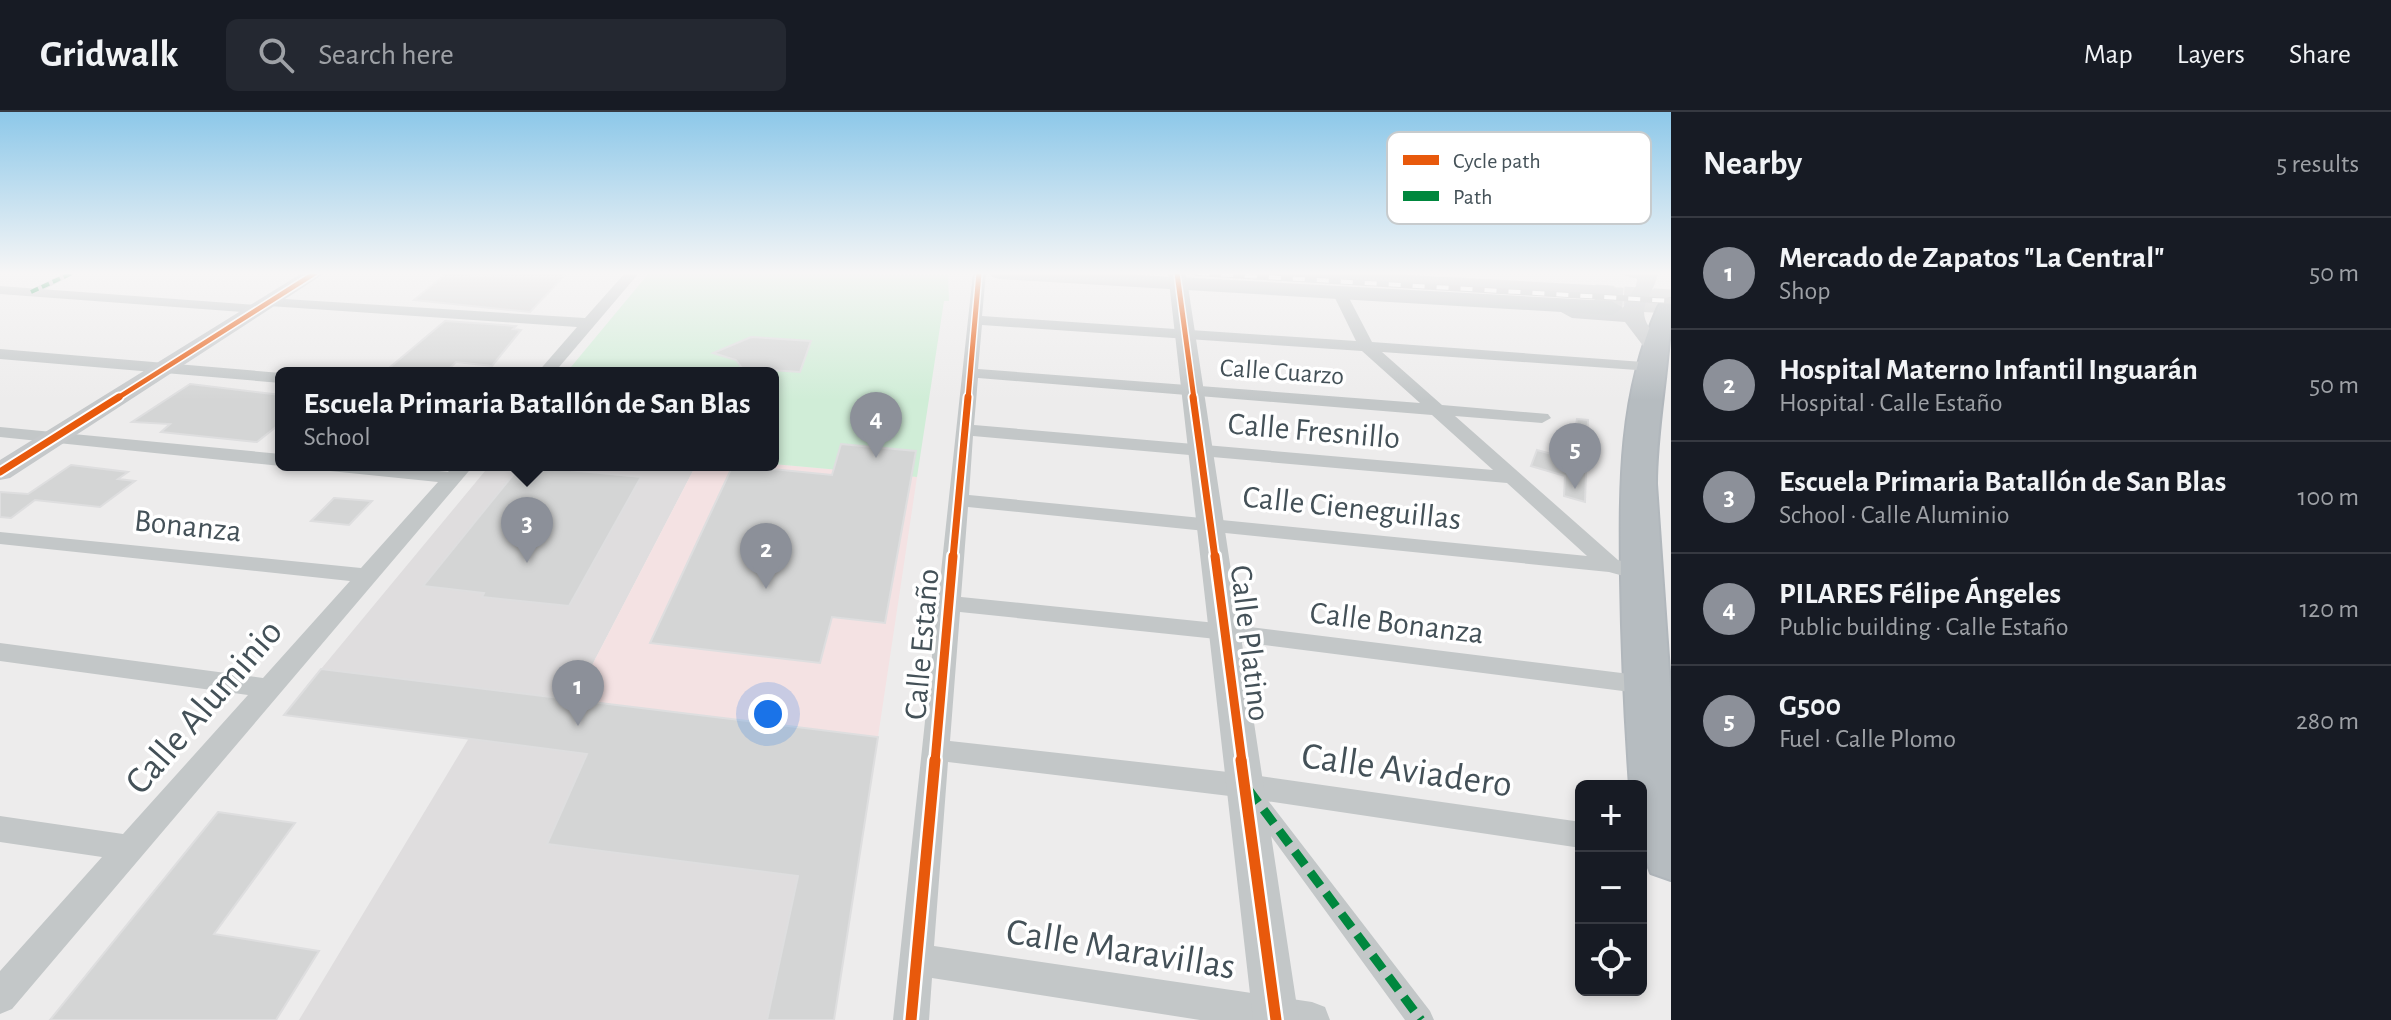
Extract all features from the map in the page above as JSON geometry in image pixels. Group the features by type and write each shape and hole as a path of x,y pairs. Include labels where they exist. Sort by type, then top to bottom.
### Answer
{"highway":[{"path":"1660,849 1646,685 1626,569 1647,343 1665,315"}],"main road":[{"path":"0,472 246,315"},
{"path":"1460,315 1647,343 1644,315"}],"street":[{"path":"449,315 587,323"},
{"path":"550,367 594,315"},
{"name":"Calle Estaño","path":"911,1020 975,315"},
{"name":"Calle Platino","path":"1185,315 1275,1017"},
{"path":"1351,315 1366,346 1514,478 1626,569"},
{"path":"975,320 1366,346 1647,343"},
{"path":"0,354 275,377"},
{"name":"Calle Cuarzo","path":"970,373 1542,418"},
{"name":"Calle Fresnillo","path":"965,430 1514,478"},
{"path":"0,432 275,459"},
{"name":"Calle Aluminio","path":"0,997 267,688 370,576 458,471"},
{"name":"Calle Cieneguillas","path":"958,500 1626,569"},
{"name":"Bonanza","path":"0,538 370,576"},
{"name":"Calle Bonanza","path":"949,603 1226,632 1646,685"},
{"path":"0,652 267,688"},
{"name":"Calle Aviadero","path":"936,750 1246,786 1575,834"},
{"path":"1246,786 1421,1020"},
{"path":"0,829 129,848"},
{"name":"Calle Maravillas","path":"916,959 1275,1017 1312,1020"}],"shaded area":[{"path":"779,465 917,477 878,737 574,700 693,471 779,471"},
{"path":"485,471 693,471 574,700 321,669"},
{"path":"469,738 870,790 834,1020 299,1020"}],"green space":[{"path":"614,315 942,315 917,477 779,465 779,367 571,367"}],"building":[{"path":"445,321 516,326 513,329 521,330 492,366 456,362 451,367 390,367"},
{"path":"751,337 811,341 800,372 779,371 779,367 741,367 736,360 713,353"},
{"path":"190,384 275,394 275,428 257,442 161,432 170,424 132,422"},
{"path":"1577,419 1588,420 1585,502 1564,496 1565,476 1531,466 1537,450 1570,459"},
{"path":"841,444 916,451 885,623 832,617 820,663 650,643 730,471 779,470 832,475"},
{"path":"71,465 128,472 118,479 135,481 100,507 35,500 11,518 0,517 0,492 28,494"},
{"path":"516,471 580,471 641,477 569,606 482,597 484,593 423,586"},
{"path":"334,498 372,501 349,525 311,521"},
{"path":"321,669 878,737 834,1020 767,1020 798,876 547,844 587,754 284,715"},
{"path":"218,812 295,823 214,934 319,951 276,1020 50,1020"}],"marked path":[{"path":"1248,789 1421,1020"}],"cycle path":[{"path":"0,472 248,315"},
{"path":"911,1020 975,315"},
{"path":"1183,315 1276,1020"}],"place":[{"name":"PILARES Félipe Ángeles","path":"876,458"},
{"name":"G500","path":"1575,489"},
{"name":"Escuela Primaria Batallón de San Blas","path":"527,563"},
{"name":"Hospital Materno Infantil Inguarán","path":"766,589"},
{"name":"Mercado de Zapatos \"La Central\"","path":"578,726"}]}
